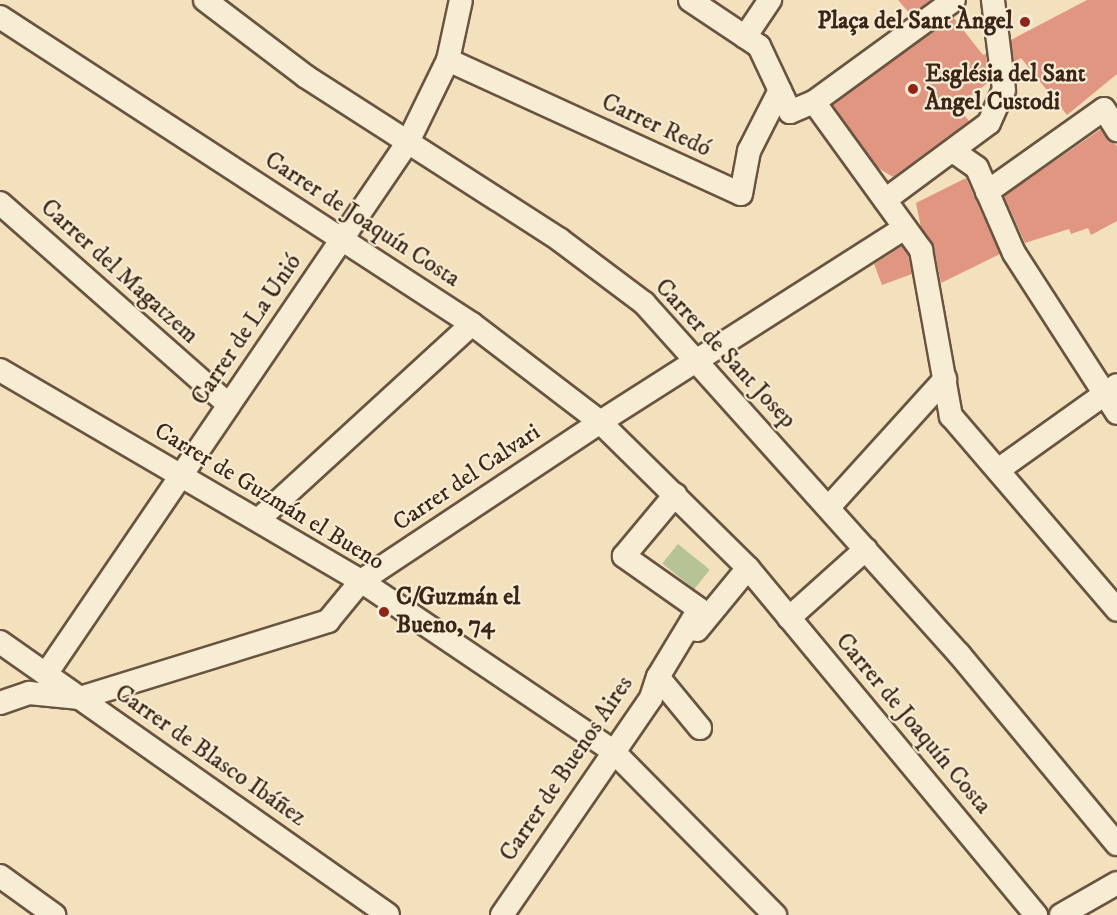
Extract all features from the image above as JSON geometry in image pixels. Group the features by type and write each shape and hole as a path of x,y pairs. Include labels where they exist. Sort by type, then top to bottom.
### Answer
{"street":[{"name":"Carrer de Sant Josep","path":"205,0 305,76 560,240 644,303 698,360 959,654 1117,844"},
{"name":"Carrer de La Unió","path":"45,674 408,142 448,60 461,0"},
{"path":"690,0 759,46 790,112 814,102 954,0"},
{"path":"745,37 770,0"},
{"path":"885,200 989,123 1004,90 993,0"},
{"name":"Carrer de Joaquín Costa","path":"0,17 472,324 600,422 748,568 1036,915"},
{"name":"Carrer Redó","path":"448,60 741,194 749,151 780,90"},
{"path":"814,102 921,250 951,416 1117,610"},
{"path":"987,192 1104,109 1117,129"},
{"path":"953,151 977,168 1014,254 1113,397 998,470"},
{"name":"Carrer del Magatzem","path":"0,202 229,405"},
{"name":"Carrer del Calvari","path":"0,704 29,693 80,698 328,621 361,581 600,422 905,228"},
{"path":"258,520 472,324"},
{"name":"Carrer de Guzmán el Bueno","path":"0,370 361,581 613,751 775,915"},
{"path":"828,507 945,379"},
{"path":"658,677 699,609 624,556 675,495"},
{"path":"789,618 866,549"},
{"path":"658,677 748,568"},
{"name":"Carrer de Blasco Ibáñez","path":"0,642 388,915"},
{"name":"Carrer de Buenos Aires","path":"658,677 700,728"},
{"name":"Carrer de Buenos Aires","path":"502,915 651,698 658,677"},
{"path":"0,876 45,912"},
{"path":"1061,915 1117,883"}],"green space":[{"path":"678,544 710,570 694,589 662,563"}],"building":[{"path":"898,0 931,0 911,15"},
{"path":"1087,0 1117,0 1117,74 1067,115 1021,58 1014,63 1011,40"},
{"name":"Església del Sant Àngel Custodi","path":"953,17 983,55 986,54 989,82 957,106 969,121 893,177 878,168 833,105"},
{"path":"1101,129 1117,146 1117,221 1091,235 1088,228 1071,234 1069,229 1025,243 1004,196"},
{"path":"966,178 1000,254 941,283 934,248 921,228 916,203"},
{"path":"902,246 908,255 912,274 882,285 874,264"}],"place":[{"name":"Plaça del Sant Àngel","path":"1025,22"},
{"name":"Església del Sant Àngel Custodi","path":"913,89"},
{"name":"C/Guzmán el Bueno, 74","path":"384,612"}]}
